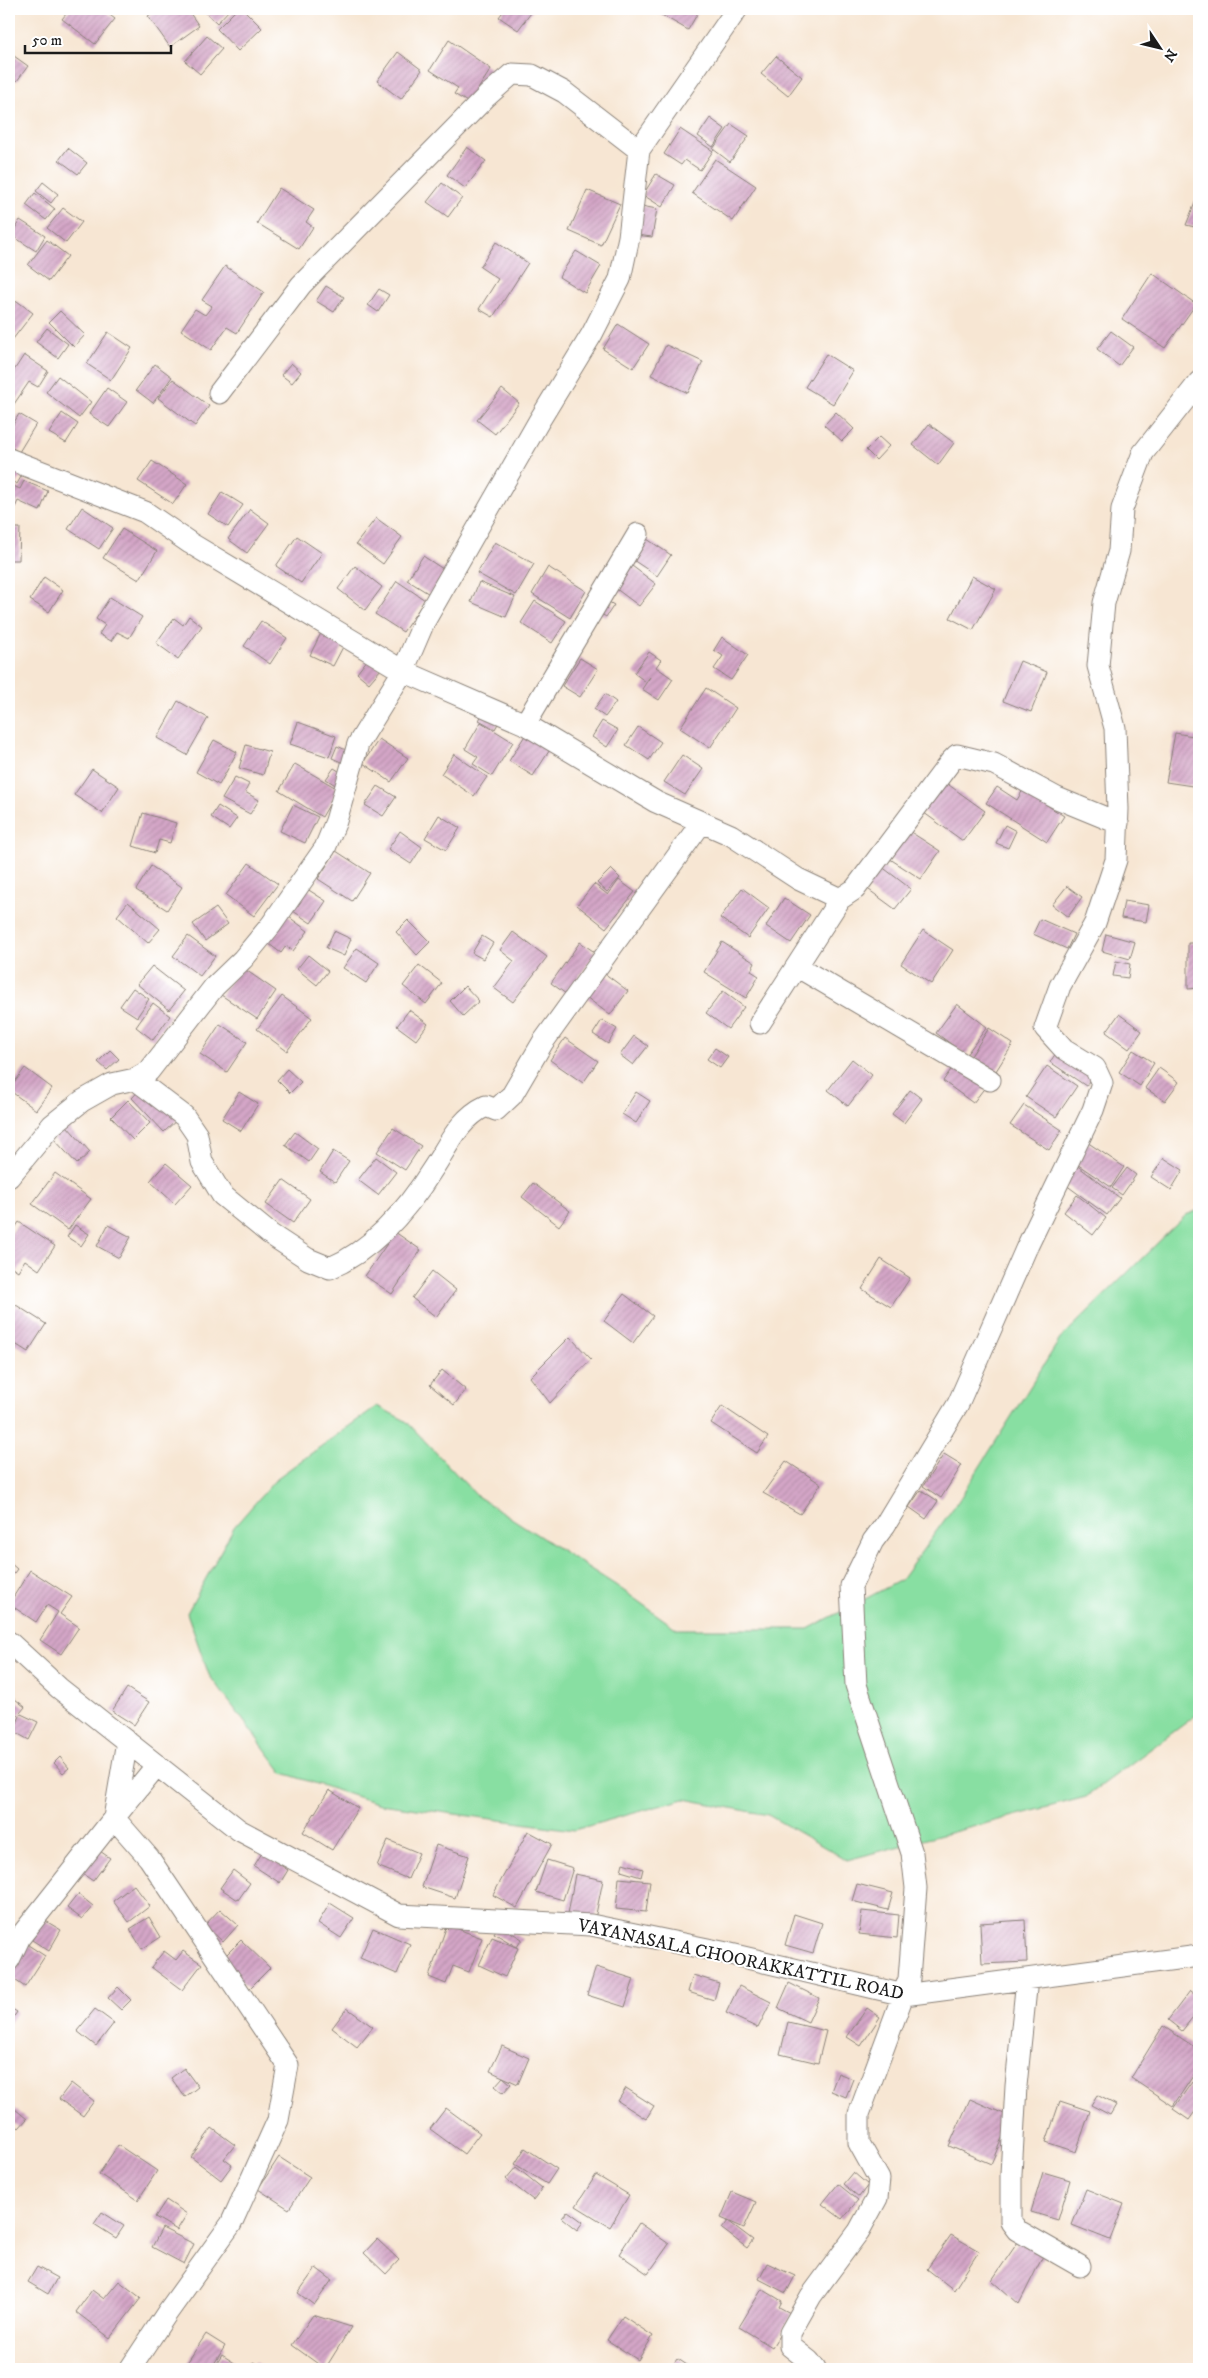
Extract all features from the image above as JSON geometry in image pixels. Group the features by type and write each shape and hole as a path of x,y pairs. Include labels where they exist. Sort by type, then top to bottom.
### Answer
{"street":[{"path":"9,1177 52,1125 82,1101 112,1084 135,1079 149,1071 214,987 271,926 325,848 336,821 358,744 403,672 424,622 539,421 592,334 620,279 629,237 638,150 737,9"},
{"path":"219,393 301,285 480,103 512,74 532,75 564,92 638,150"},
{"path":"815,2369 809,2361 790,2346 790,2333 812,2296 859,2231 877,2198 879,2179 859,2143 859,2114 909,1979 916,1888 912,1853 856,1685 851,1586 873,1541 885,1525 958,1404 1026,1249 1093,1110 1102,1083 1096,1068 1064,1049 1044,1028 1060,986 1095,923 1116,860 1118,823 1115,728 1098,666 1104,603 1119,551 1122,509 1143,453 1199,382"},
{"path":"9,459 145,512 190,543 403,672 525,724 656,802 731,835 798,879 840,899"},
{"path":"525,724 638,534"},
{"path":"760,1023 798,967 840,899 855,889 936,779 958,755 994,764 1057,798 1118,823"},
{"path":"135,1079 184,1116 197,1134 202,1162 222,1195 270,1234 308,1259 330,1268 336,1266 366,1246 400,1216 434,1167 451,1138 472,1112 486,1106 496,1110 512,1095 543,1042 702,822"},
{"path":"798,967 990,1080"},
{"name":"VAYANASALA CHOORAKKATTIL ROAD","path":"9,1642 59,1688 239,1830 399,1915 591,1925 722,1952 904,1995 1199,1956"},
{"path":"114,1818 127,1741"},
{"path":"9,1960 20,1937 157,1765"},
{"path":"114,1818 149,1858 288,2065 278,2120 231,2224 167,2313 130,2369"},
{"path":"1027,1979 1016,2086 1011,2174 1011,2222 1017,2230 1080,2266"}],"green space":[{"path":"1199,1210 1199,1713 1086,1797 847,1860 768,1815 684,1799 574,1830 380,1804 283,1773 209,1675 187,1613 234,1527 277,1478 377,1406 406,1421 477,1496 617,1586 677,1629 808,1629 901,1580 959,1500 1060,1339 1186,1215"}],"building":[{"path":"70,9 102,9 115,19 95,44 62,19"},
{"path":"158,9 187,9 199,26 170,47 148,16"},
{"path":"202,9 230,9 217,23"},
{"path":"237,9 243,9 262,28 238,51 217,29"},
{"path":"505,9 534,9 518,30 499,17"},
{"path":"651,9 700,9 688,30"},
{"path":"207,36 222,49 200,74 185,61"},
{"path":"449,40 491,69 469,103 454,94 458,88 430,70"},
{"path":"398,52 422,70 401,99 377,81"},
{"path":"14,56 28,66 17,81 9,75 9,63"},
{"path":"776,56 802,77 788,96 761,74"},
{"path":"710,118 725,129 713,147 698,136"},
{"path":"731,124 749,136 730,162 713,149"},
{"path":"680,129 713,151 700,170 685,160 681,165 664,154"},
{"path":"467,147 486,161 465,188 447,175"},
{"path":"68,148 87,163 78,174 59,160"},
{"path":"715,159 756,186 733,221 692,193"},
{"path":"656,174 675,185 662,207 643,195"},
{"path":"43,182 58,194 51,203 36,191"},
{"path":"442,183 462,198 448,217 427,202"},
{"path":"279,188 314,210 306,222 313,227 299,249 257,223"},
{"path":"587,190 620,204 601,245 569,231"},
{"path":"35,193 55,209 46,220 26,205"},
{"path":"1199,193 1199,228 1186,225"},
{"path":"641,206 657,209 652,237 636,235"},
{"path":"63,208 82,222 66,243 47,228"},
{"path":"20,220 45,236 36,251 11,235"},
{"path":"47,240 68,256 49,281 28,265"},
{"path":"496,242 528,263 493,317 479,309 498,279 480,267"},
{"path":"576,251 601,266 585,293 559,277"},
{"path":"225,266 264,292 237,333 227,327 211,350 181,330 195,309 205,315 212,306 202,300"},
{"path":"1152,273 1196,304 1165,348 1122,319"},
{"path":"326,286 344,297 334,312 316,301"},
{"path":"379,289 389,295 378,312 368,305"},
{"path":"17,301 33,313 13,339 9,336 9,311"},
{"path":"60,311 85,335 74,347 49,322"},
{"path":"618,324 649,344 633,368 603,349"},
{"path":"47,328 68,344 58,358 36,342"},
{"path":"1111,331 1133,347 1119,366 1097,349"},
{"path":"108,332 132,348 111,380 87,364"},
{"path":"666,345 703,362 688,393 651,375"},
{"path":"826,354 853,371 833,404 805,387"},
{"path":"24,355 48,371 38,387 29,382 12,407 9,405 9,369 13,372"},
{"path":"291,363 301,372 292,383 281,375"},
{"path":"155,364 172,377 153,403 136,390"},
{"path":"58,376 91,402 79,418 46,392"},
{"path":"173,379 209,406 195,426 158,398"},
{"path":"107,388 127,402 109,427 89,414"},
{"path":"502,389 519,403 495,434 477,420"},
{"path":"836,412 854,429 842,441 824,425"},
{"path":"62,413 78,424 66,443 49,433"},
{"path":"19,414 36,424 19,452 9,446 9,431"},
{"path":"929,424 954,443 938,465 913,445"},
{"path":"879,437 889,446 876,460 866,450"},
{"path":"152,461 187,484 173,504 138,481"},
{"path":"9,467 22,475 17,484 9,480"},
{"path":"24,481 48,491 40,511 18,501 13,512 9,510 9,484 20,489"},
{"path":"222,492 243,505 228,527 208,514"},
{"path":"82,507 113,528 99,549 68,529"},
{"path":"250,509 269,523 247,553 228,539"},
{"path":"376,518 402,537 383,564 356,544"},
{"path":"9,528 20,528 19,560 9,560"},
{"path":"122,529 157,551 139,580 103,558"},
{"path":"641,535 671,555 657,576 627,556"},
{"path":"297,536 322,553 301,583 276,566"},
{"path":"495,542 534,564 516,595 477,573"},
{"path":"423,556 446,571 431,595 407,580"},
{"path":"620,557 656,584 639,606 603,579"},
{"path":"355,566 382,587 365,610 338,589"},
{"path":"548,567 586,591 570,618 532,594"},
{"path":"972,576 996,589 973,630 950,618"},
{"path":"44,577 63,590 49,612 30,600"},
{"path":"397,581 425,600 403,632 375,614"},
{"path":"479,582 515,597 506,617 471,602"},
{"path":"110,597 142,617 129,638 117,632 111,641 99,634 105,625 96,619"},
{"path":"604,599 614,605 606,617 597,611"},
{"path":"535,601 566,621 552,643 521,623"},
{"path":"189,616 202,626 178,659 156,643 174,618 183,625"},
{"path":"261,621 287,638 270,664 244,646"},
{"path":"321,633 344,645 333,666 310,655"},
{"path":"722,637 748,655 731,680 714,669 723,656 714,650"},
{"path":"649,652 661,660 656,667 673,679 659,700 642,689 650,677 646,682 634,673"},
{"path":"580,658 598,669 580,697 562,686"},
{"path":"368,659 381,669 369,683 357,673"},
{"path":"1020,661 1047,672 1031,712 1003,701"},
{"path":"706,688 736,708 710,748 680,728"},
{"path":"605,694 616,702 605,717 594,709"},
{"path":"178,701 208,718 187,755 157,738"},
{"path":"486,709 501,718 495,729 479,720"},
{"path":"602,721 618,730 607,747 592,737"},
{"path":"298,722 336,736 329,757 290,744"},
{"path":"481,722 513,742 492,776 473,764 478,757 465,749"},
{"path":"638,727 661,742 649,760 626,745"},
{"path":"529,729 553,745 533,776 509,761"},
{"path":"1175,733 1199,737 1199,787 1166,782"},
{"path":"379,739 408,758 391,782 363,763"},
{"path":"214,740 237,752 219,785 196,772"},
{"path":"246,745 270,752 263,775 239,768"},
{"path":"337,746 353,753 348,765 332,758"},
{"path":"454,754 487,777 474,796 441,774"},
{"path":"682,755 703,769 685,795 664,782"},
{"path":"295,764 338,789 322,817 279,791"},
{"path":"334,768 347,776 340,788 326,779"},
{"path":"92,769 119,787 102,813 74,795"},
{"path":"235,777 249,784 245,792 259,800 250,814 222,799"},
{"path":"942,780 985,811 963,841 920,810"},
{"path":"378,786 396,797 383,816 365,805"},
{"path":"997,787 1017,800 1023,790 1064,816 1047,842 986,803"},
{"path":"293,805 318,817 305,843 280,831"},
{"path":"218,806 237,818 229,829 211,817"},
{"path":"143,813 176,823 170,843 159,840 155,853 133,846"},
{"path":"439,815 460,828 446,850 425,838"},
{"path":"1005,825 1016,831 1008,848 996,843"},
{"path":"906,829 940,851 921,879 887,857"},
{"path":"400,831 422,847 411,864 388,849"},
{"path":"336,851 370,873 352,901 318,879"},
{"path":"249,863 278,884 254,916 226,895"},
{"path":"151,866 182,887 167,910 136,890"},
{"path":"881,866 911,889 895,909 865,887"},
{"path":"611,869 620,878 607,892 597,883"},
{"path":"619,880 635,892 606,928 577,905 594,884 608,895"},
{"path":"1067,886 1082,897 1068,917 1052,905"},
{"path":"304,887 326,901 311,923 290,909"},
{"path":"742,888 769,908 748,938 720,918"},
{"path":"784,898 810,915 791,943 766,926"},
{"path":"1124,901 1149,905 1146,922 1121,918"},
{"path":"128,902 160,929 148,943 117,916"},
{"path":"216,908 228,924 205,941 193,924"},
{"path":"285,914 308,931 293,951 286,946 281,953 265,941"},
{"path":"1040,919 1074,934 1067,949 1033,934"},
{"path":"408,920 430,942 417,955 396,932"},
{"path":"923,930 953,950 931,984 901,964"},
{"path":"334,931 351,939 344,956 326,948"},
{"path":"513,932 547,957 513,1002 494,988 514,961 500,950"},
{"path":"1106,934 1135,942 1130,959 1102,951"},
{"path":"188,936 215,956 200,976 173,956"},
{"path":"482,936 493,943 483,959 472,953"},
{"path":"580,942 596,953 566,994 551,983"},
{"path":"722,942 755,963 751,971 759,976 746,998 704,972"},
{"path":"1188,943 1199,943 1199,988 1188,989"},
{"path":"357,948 379,963 366,983 343,968"},
{"path":"308,955 328,971 317,985 297,969"},
{"path":"1116,961 1130,964 1128,978 1113,976"},
{"path":"419,965 442,983 426,1004 403,986"},
{"path":"152,966 184,991 169,1010 137,984"},
{"path":"240,966 276,991 257,1019 221,995"},
{"path":"604,973 628,991 610,1015 586,997"},
{"path":"465,986 479,1001 463,1016 450,1001"},
{"path":"133,988 149,999 137,1017 120,1006"},
{"path":"723,991 744,1007 728,1029 706,1013"},
{"path":"282,996 312,1018 287,1051 257,1029"},
{"path":"153,1003 170,1016 153,1040 136,1027"},
{"path":"957,1004 987,1027 966,1055 936,1033"},
{"path":"409,1010 428,1024 416,1040 397,1026"},
{"path":"1119,1014 1142,1031 1129,1049 1106,1032"},
{"path":"602,1020 617,1029 608,1044 593,1034"},
{"path":"220,1024 247,1042 227,1072 200,1054"},
{"path":"989,1028 1013,1044 996,1071 971,1056"},
{"path":"634,1036 648,1046 633,1065 620,1055"},
{"path":"565,1038 598,1061 583,1083 550,1060"},
{"path":"715,1048 728,1057 720,1068 707,1059"},
{"path":"110,1050 119,1059 107,1070 98,1062"},
{"path":"1058,1050 1093,1074 1086,1086 1050,1062"},
{"path":"1133,1050 1154,1063 1140,1086 1119,1072"},
{"path":"852,1059 872,1075 848,1106 828,1090"},
{"path":"955,1064 986,1086 973,1103 943,1081"},
{"path":"1047,1066 1077,1086 1056,1117 1026,1097"},
{"path":"25,1068 52,1088 36,1110 9,1090"},
{"path":"1159,1068 1179,1082 1165,1101 1145,1088"},
{"path":"287,1069 301,1082 290,1093 277,1080"},
{"path":"147,1082 180,1117 164,1132 132,1098"},
{"path":"910,1090 922,1099 904,1123 892,1114"},
{"path":"239,1092 258,1104 241,1131 222,1119"},
{"path":"636,1092 650,1101 636,1123 622,1114"},
{"path":"128,1100 150,1123 133,1140 111,1117"},
{"path":"1024,1105 1062,1130 1049,1150 1010,1125"},
{"path":"67,1126 90,1152 77,1164 53,1138"},
{"path":"393,1128 421,1146 405,1170 377,1152"},
{"path":"295,1132 318,1149 309,1162 285,1145"},
{"path":"1087,1142 1124,1167 1111,1187 1074,1162"},
{"path":"333,1151 349,1161 335,1182 320,1172"},
{"path":"376,1157 396,1172 378,1195 358,1180"},
{"path":"1164,1158 1183,1170 1171,1190 1151,1177"},
{"path":"166,1163 192,1185 175,1204 150,1181"},
{"path":"1075,1164 1120,1198 1107,1215 1062,1182"},
{"path":"1127,1168 1136,1175 1122,1195 1112,1188"},
{"path":"55,1173 91,1199 68,1230 32,1204"},
{"path":"283,1180 310,1199 293,1223 266,1204"},
{"path":"533,1183 570,1211 559,1226 522,1197"},
{"path":"1077,1195 1106,1218 1093,1235 1064,1212"},
{"path":"19,1222 55,1246 39,1270 25,1260 18,1271 9,1265 9,1237"},
{"path":"75,1225 89,1234 81,1246 67,1237"},
{"path":"108,1225 131,1237 119,1258 97,1246"},
{"path":"395,1232 421,1250 392,1294 365,1276"},
{"path":"881,1259 910,1278 891,1307 862,1289"},
{"path":"432,1271 456,1290 436,1317 412,1298"},
{"path":"624,1294 653,1316 633,1343 604,1321"},
{"path":"16,1305 46,1324 28,1352 9,1340 9,1317"},
{"path":"570,1337 591,1359 550,1403 530,1377"},
{"path":"442,1370 466,1390 454,1405 430,1385"},
{"path":"722,1406 768,1437 757,1453 711,1423"},
{"path":"944,1454 962,1465 941,1498 923,1486"},
{"path":"786,1461 821,1484 800,1514 763,1493"},
{"path":"921,1490 938,1501 926,1519 909,1507"},
{"path":"9,1562 17,1569 9,1580"},
{"path":"30,1570 72,1597 60,1614 79,1627 61,1654 40,1640 58,1612 47,1605 36,1622 9,1604"},
{"path":"127,1688 149,1702 134,1725 112,1711"},
{"path":"10,1695 25,1707 9,1726 9,1697"},
{"path":"21,1714 38,1722 29,1740 13,1731"},
{"path":"60,1757 69,1768 63,1773 54,1763"},
{"path":"329,1790 358,1808 332,1850 303,1832"},
{"path":"528,1831 552,1844 517,1908 493,1895"},
{"path":"388,1840 419,1853 408,1879 377,1866"},
{"path":"436,1845 469,1856 455,1898 422,1887"},
{"path":"94,1847 110,1858 93,1881 77,1870"},
{"path":"262,1853 288,1870 280,1883 254,1866"},
{"path":"547,1860 573,1868 563,1900 536,1892"},
{"path":"623,1863 643,1869 641,1877 621,1871"},
{"path":"233,1870 250,1883 238,1900 220,1888"},
{"path":"575,1874 603,1880 595,1919 568,1914"},
{"path":"619,1878 650,1881 646,1912 616,1909"},
{"path":"857,1884 893,1893 888,1910 852,1901"},
{"path":"134,1885 150,1906 129,1922 113,1901"},
{"path":"78,1894 93,1906 82,1919 67,1908"},
{"path":"330,1903 354,1918 341,1938 318,1923"},
{"path":"220,1909 238,1925 223,1942 205,1925"},
{"path":"862,1911 899,1915 897,1938 859,1934"},
{"path":"794,1914 822,1923 813,1953 785,1945"},
{"path":"149,1917 161,1937 142,1949 130,1929"},
{"path":"44,1920 61,1930 49,1951 32,1940"},
{"path":"1025,1920 1027,1962 982,1964 980,1923"},
{"path":"447,1925 482,1938 469,1972 453,1966 446,1984 429,1977"},
{"path":"499,1925 522,1939 517,1947 494,1933"},
{"path":"373,1928 410,1944 397,1974 360,1958"},
{"path":"492,1937 518,1948 505,1977 479,1965"},
{"path":"241,1940 270,1968 249,1989 220,1961"},
{"path":"25,1943 45,1956 25,1987 9,1976 9,1968"},
{"path":"164,1951 176,1960 183,1951 202,1964 182,1990 151,1967"},
{"path":"596,1967 634,1979 625,2007 587,1995"},
{"path":"693,1975 719,1983 714,2000 688,1992"},
{"path":"789,1983 819,1998 808,2022 778,2008"},
{"path":"739,1986 771,2002 758,2028 726,2013"},
{"path":"118,1987 131,2000 121,2010 108,1998"},
{"path":"1190,1991 1199,1998 1199,2009 1182,2031 1168,2020"},
{"path":"9,2007 17,2012 9,2024"},
{"path":"347,2008 373,2027 357,2047 332,2028"},
{"path":"867,2008 880,2017 861,2046 847,2037"},
{"path":"95,2009 114,2023 96,2046 77,2031"},
{"path":"788,2022 826,2031 818,2063 780,2054"},
{"path":"1163,2026 1199,2050 1199,2067 1173,2106 1131,2078"},
{"path":"502,2046 529,2058 518,2084 490,2071"},
{"path":"184,2068 198,2087 185,2097 171,2078"},
{"path":"838,2073 853,2079 846,2097 831,2091"},
{"path":"503,2077 511,2084 503,2093 495,2086"},
{"path":"1192,2082 1199,2088 1199,2106 1189,2120 1173,2109"},
{"path":"71,2083 94,2101 83,2116 59,2099"},
{"path":"626,2088 654,2106 646,2119 618,2101"},
{"path":"1097,2095 1116,2105 1110,2115 1091,2105"},
{"path":"970,2099 1011,2117 991,2164 949,2146"},
{"path":"1060,2101 1090,2111 1076,2152 1046,2142"},
{"path":"9,2104 27,2119 19,2128 9,2120"},
{"path":"446,2108 480,2133 464,2154 430,2129"},
{"path":"212,2128 235,2145 224,2159 232,2165 221,2180 191,2157"},
{"path":"118,2145 157,2171 138,2200 99,2174"},
{"path":"525,2148 557,2169 547,2184 515,2164"},
{"path":"279,2157 310,2177 289,2209 258,2189"},
{"path":"516,2167 542,2188 533,2200 506,2179"},
{"path":"853,2172 868,2185 859,2197 843,2184"},
{"path":"1043,2172 1070,2180 1058,2220 1031,2212"},
{"path":"596,2175 629,2195 610,2227 576,2206"},
{"path":"838,2184 858,2200 842,2219 822,2204"},
{"path":"1086,2189 1124,2204 1110,2240 1072,2225"},
{"path":"732,2192 756,2202 744,2228 721,2218"},
{"path":"166,2200 187,2214 177,2230 155,2217"},
{"path":"568,2211 583,2222 577,2230 562,2218"},
{"path":"102,2212 124,2226 116,2238 94,2224"},
{"path":"728,2221 753,2240 747,2248 722,2229"},
{"path":"639,2223 669,2244 648,2274 619,2254"},
{"path":"162,2228 194,2244 184,2264 152,2247"},
{"path":"951,2235 979,2251 954,2290 927,2269"},
{"path":"377,2239 399,2260 386,2274 364,2253"},
{"path":"1020,2239 1045,2252 1019,2304 992,2280"},
{"path":"767,2263 795,2276 786,2293 759,2279"},
{"path":"37,2267 57,2278 48,2294 28,2282"},
{"path":"316,2268 332,2280 314,2305 298,2293"},
{"path":"119,2281 141,2298 110,2338 76,2312 92,2290 104,2299"},
{"path":"762,2289 782,2301 779,2307 792,2314 772,2347 739,2327"},
{"path":"313,2315 351,2327 325,2369 292,2345"},
{"path":"623,2316 653,2336 638,2360 607,2340"},
{"path":"206,2334 225,2346 211,2369 189,2369 185,2366"},
{"path":"222,2355 244,2369 222,2369 216,2365"},
{"path":"678,2359 693,2369 671,2369"},
{"path":"254,2362 268,2369 251,2369"}]}
